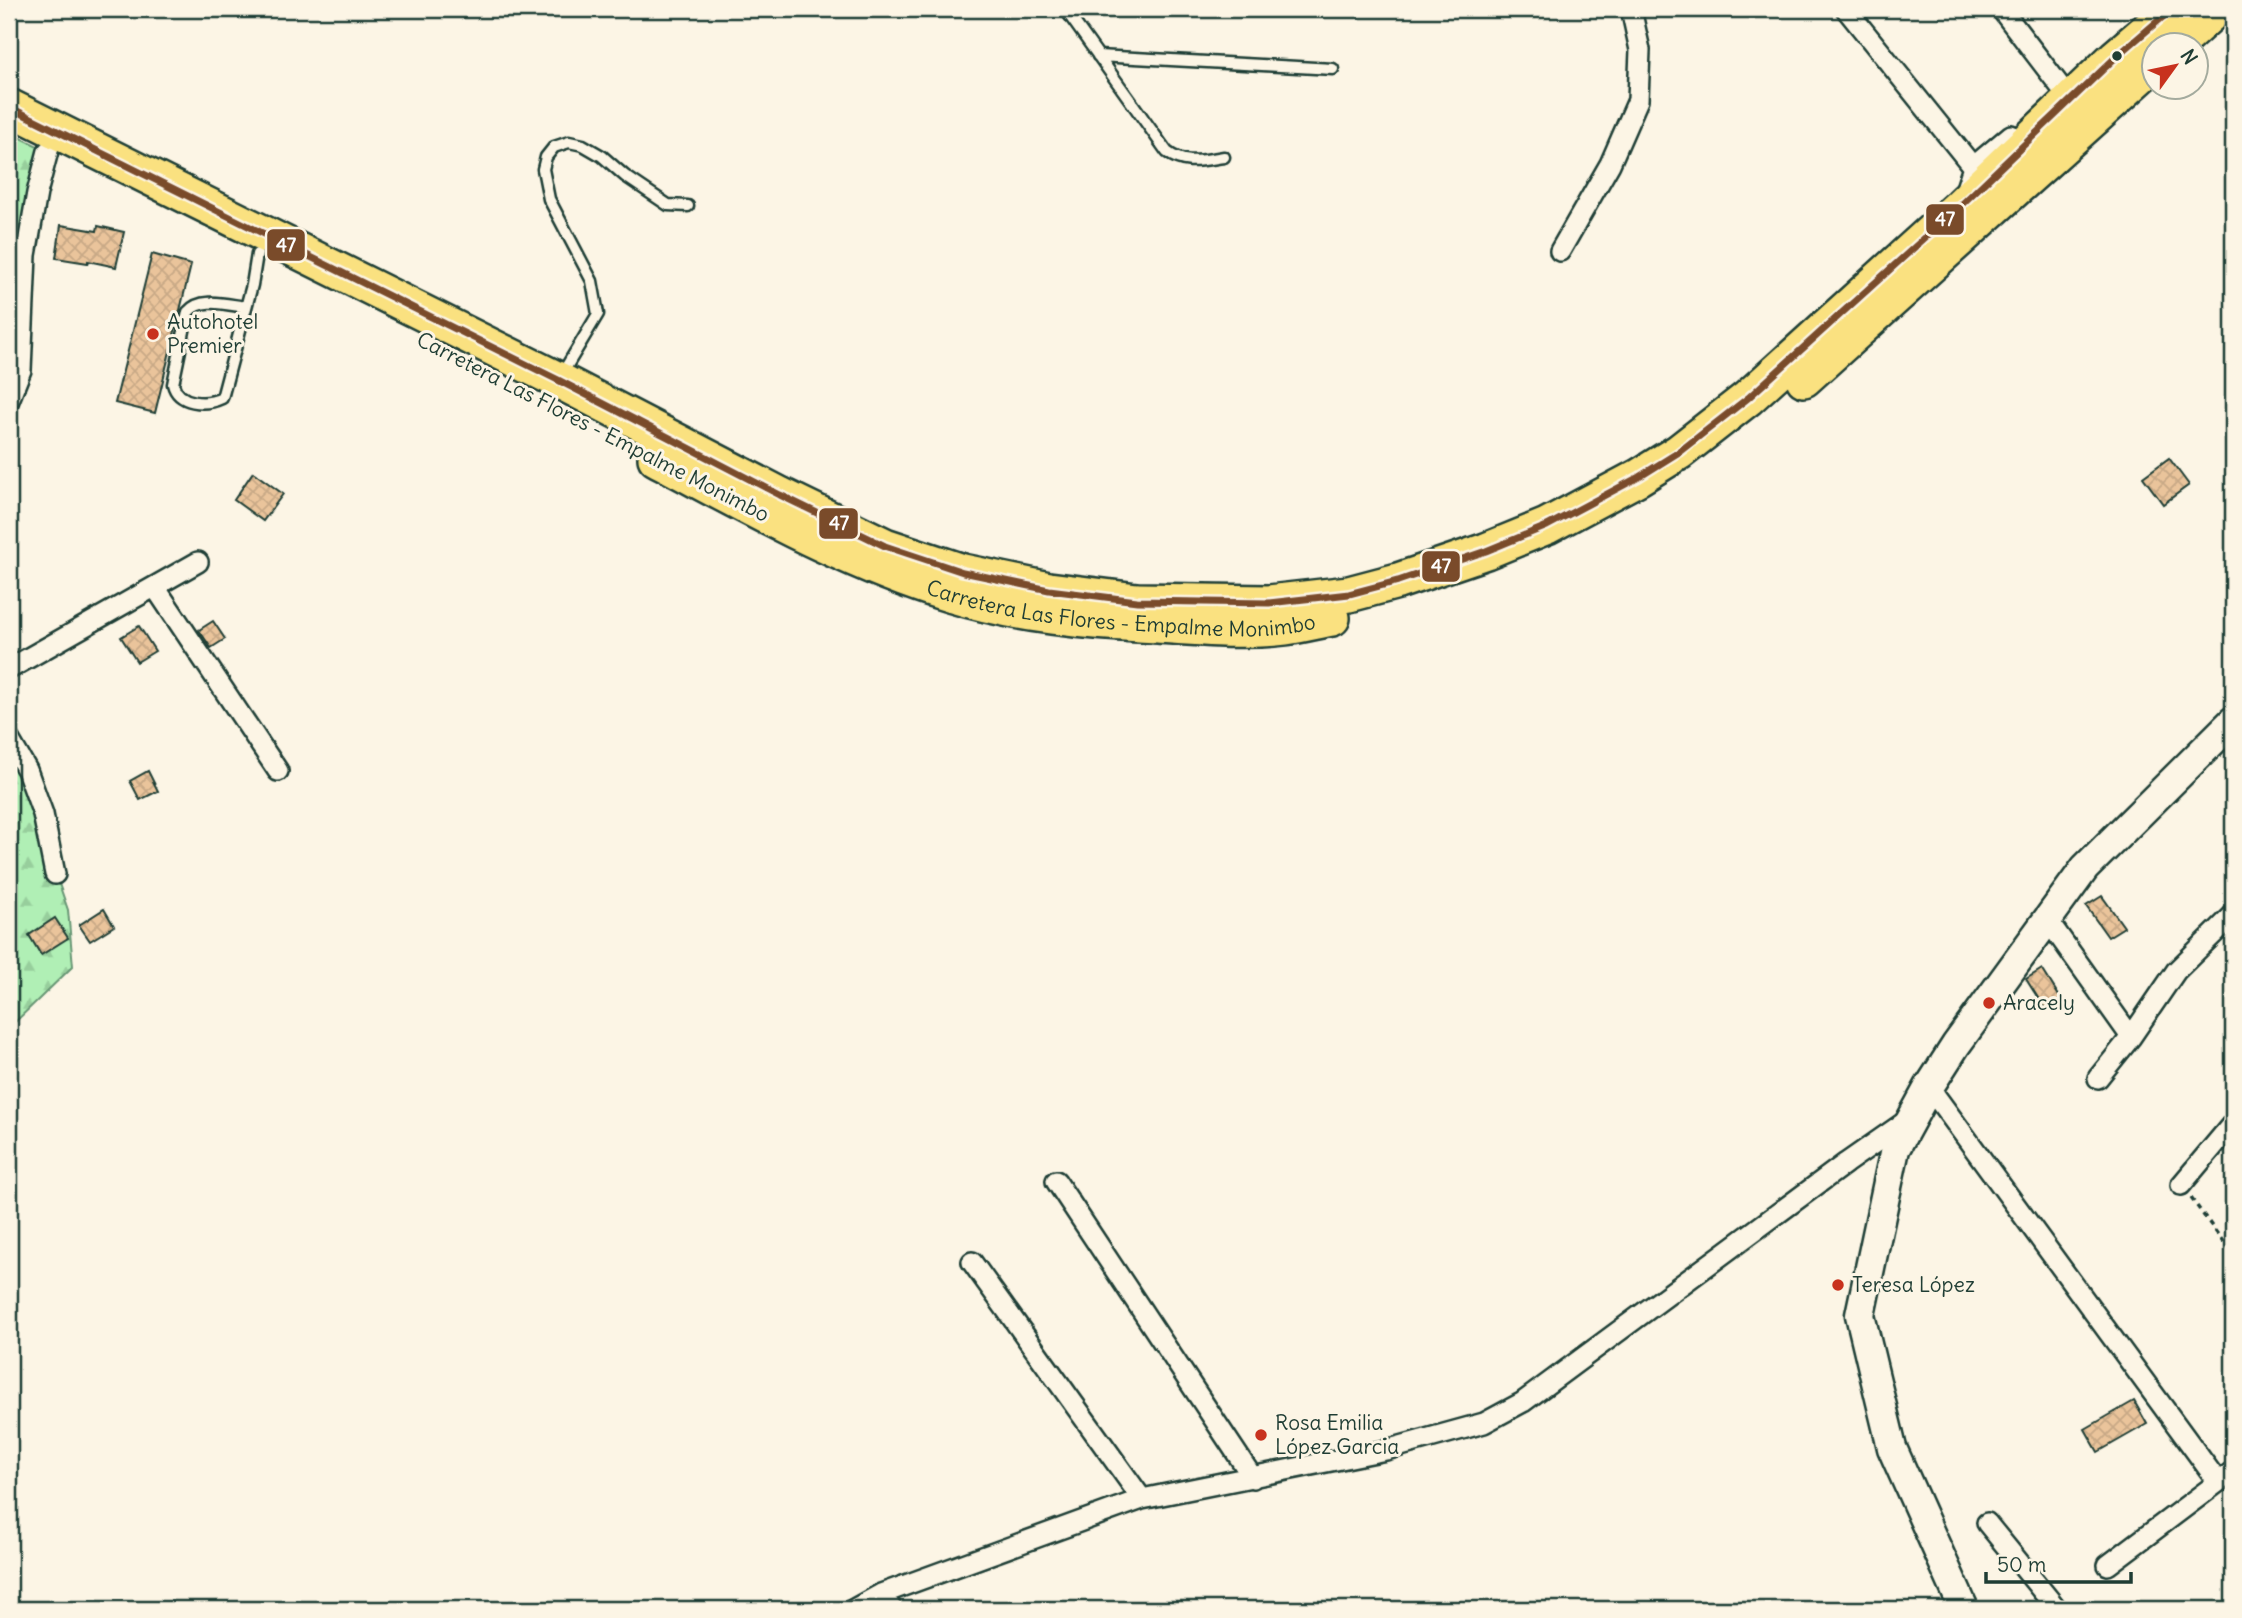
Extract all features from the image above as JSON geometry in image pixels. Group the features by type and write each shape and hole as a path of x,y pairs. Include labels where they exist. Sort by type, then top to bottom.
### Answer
{"highway":[{"name":"Carretera Las Flores - Empalme Monimbo","path":"9,107 885,546 963,572 1048,590 1137,601 1269,603 1349,594 1486,551 1547,526 1639,477 1679,452 1748,398 1960,206 2158,20 2216,9"},
{"name":"Carretera Las Flores - Empalme Monimbo","path":"9,132 163,206 818,542 885,571 950,594 1048,617 1225,628 1284,627 1383,607 1483,576 1583,533 1671,483 1733,440 1777,404 2140,77"}],"street":[{"path":"1560,251 1610,164 1638,100 1640,50 1631,9"},
{"path":"1846,9 1973,167"},
{"path":"2001,9 2063,90"},
{"path":"1960,206 1973,167 2063,90 2158,20"},
{"path":"9,400 21,370 26,255 48,151"},
{"path":"9,669 198,562"},
{"path":"155,587 278,771"},
{"path":"1964,1609 1892,1448 1860,1315 1895,1149 1929,1087 2011,968 2085,868 2233,721"},
{"path":"9,739 27,770 43,814 54,874"},
{"path":"2098,1078 2131,1037 2176,971 2233,915"},
{"path":"2047,919 2131,1037"},
{"path":"1929,1087 2226,1477 2108,1565"},
{"path":"854,1609 886,1602 1142,1499 1411,1444 1484,1423 1523,1402 1912,1117"},
{"path":"2181,1185 2233,1123"},
{"path":"1056,1181 1253,1478"},
{"path":"972,1262 1142,1499"},
{"path":"1987,1523 2057,1609"}],"lane":[{"path":"1065,9 1167,152 1177,160 1191,162 1224,157"},
{"path":"1098,56 1333,69"},
{"path":"558,380 598,314 592,281 550,198 543,169 546,157 554,147 569,142 583,145 668,205 688,206"},
{"path":"246,307 202,303 193,305 188,312 173,384 175,393 184,400 213,403 222,398 246,307 257,254"}],"path":[{"path":"2181,1185 2233,1255"}],"green space":[{"path":"9,132 48,151 9,400"},
{"path":"9,739 68,910 73,966 9,1028"}],"building":[{"path":"61,225 97,231 98,226 124,232 116,267 56,258"},
{"name":"Autohotel Premier","path":"152,254 191,265 155,413 115,403"},
{"path":"2169,458 2189,485 2163,504 2143,477"},
{"path":"253,472 283,494 263,521 234,500"},
{"path":"213,621 225,639 211,648 199,630"},
{"path":"139,626 155,651 137,662 121,637"},
{"path":"148,771 158,791 140,800 130,781"},
{"path":"2102,896 2124,927 2108,937 2086,906"},
{"path":"104,909 114,926 90,941 79,925"},
{"path":"55,918 68,938 41,955 29,935"},
{"path":"2042,969 2061,999 2045,1009 2026,979"},
{"path":"2134,1401 2147,1424 2098,1452 2085,1429"}],"transit line":[{"name":"47","path":"9,107 885,546 963,572 1049,590 1137,601 1269,603 1349,594 1398,581 1486,551 1547,526 1639,477 1679,452 1748,398 1960,206 2116,57 2172,9"}],"place":[{"name":"Autohotel Premier","path":"153,334"},
{"name":"Aracely","path":"1989,1003"},
{"name":"Teresa López","path":"1838,1285"},
{"name":"Rosa Emilia López Garcia","path":"1261,1435"}]}
